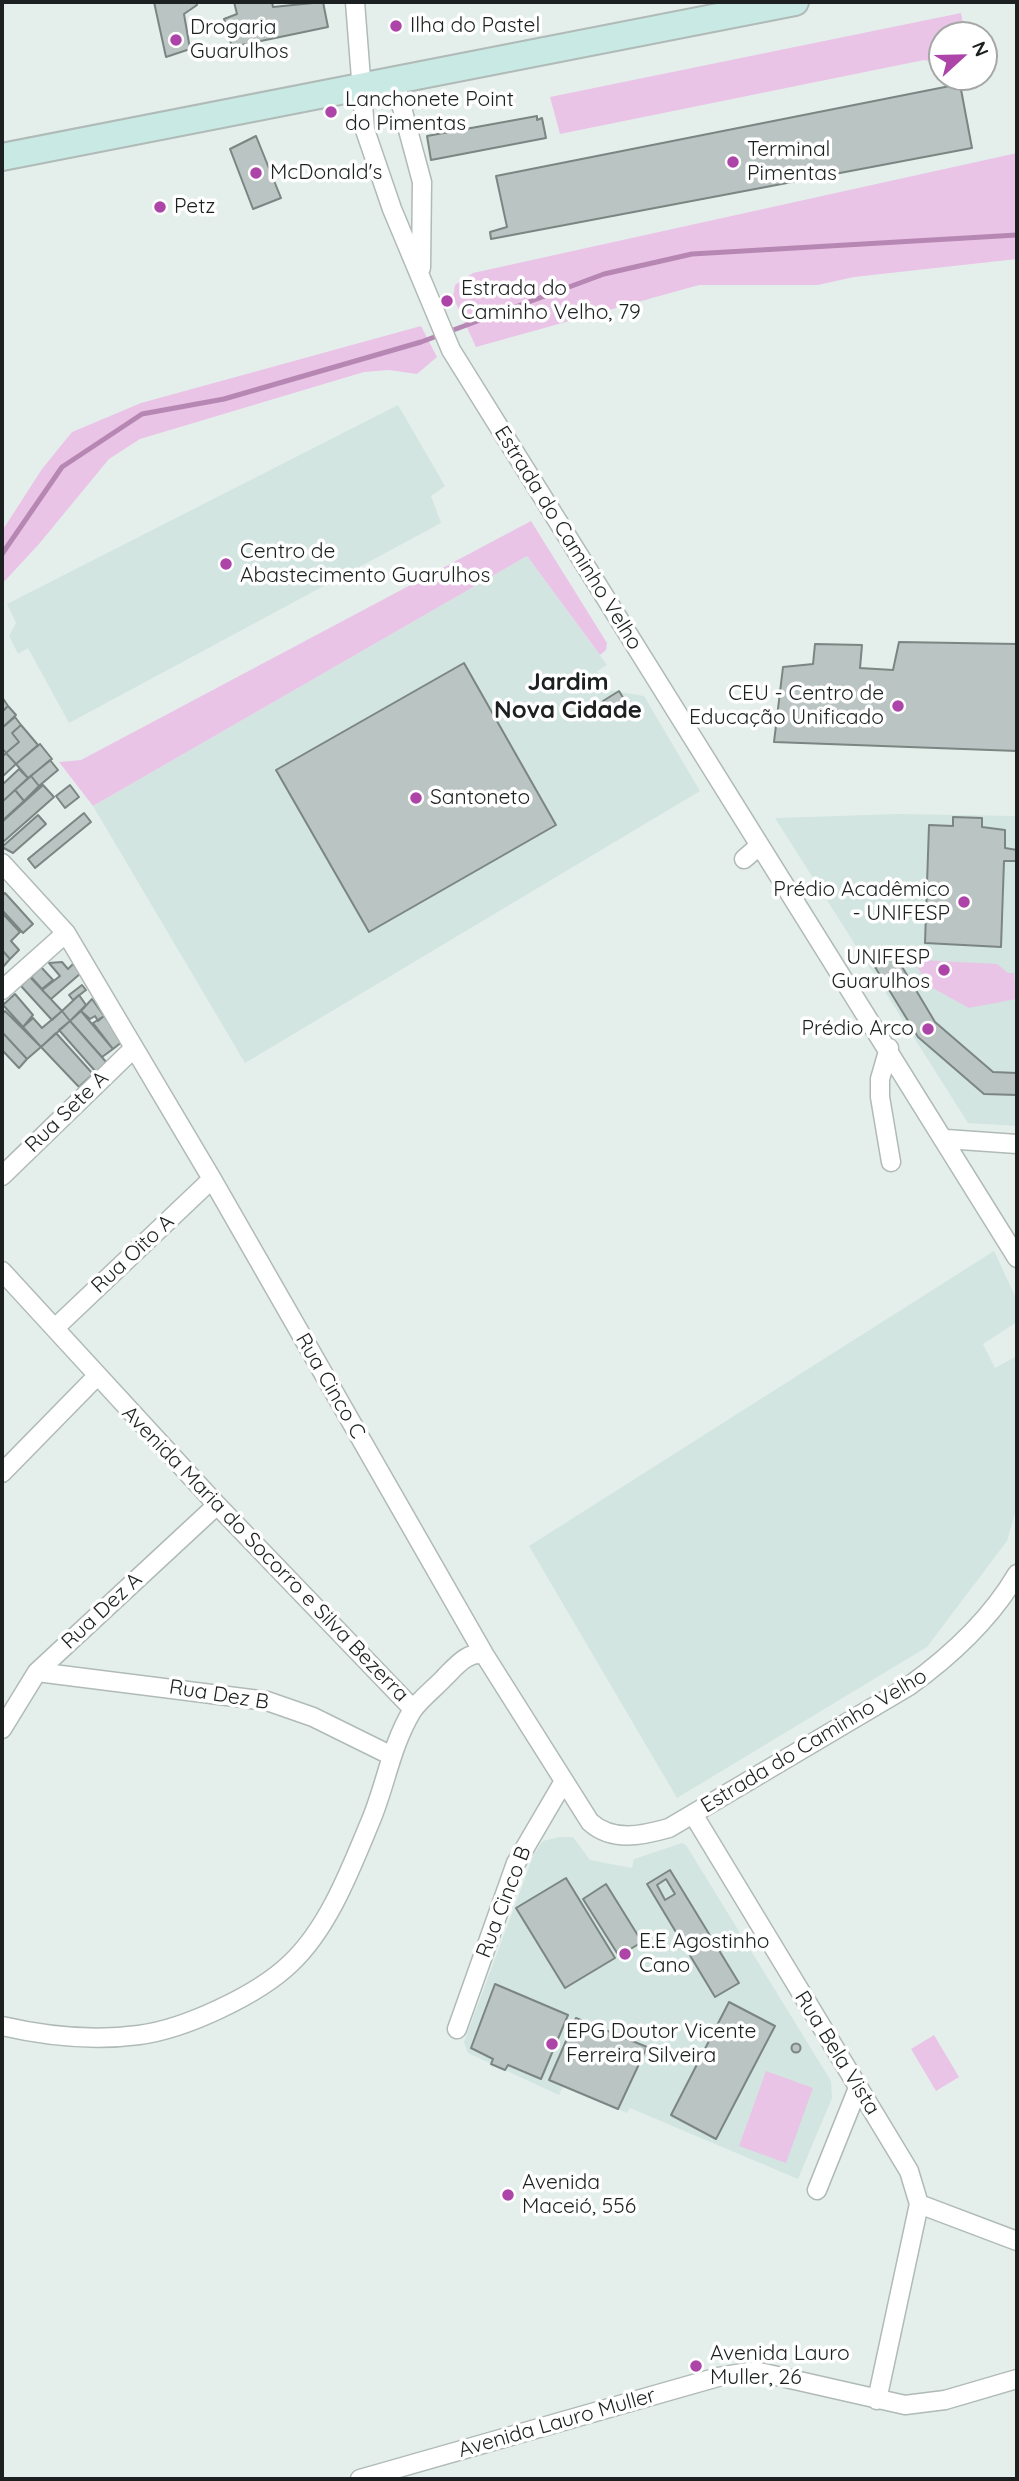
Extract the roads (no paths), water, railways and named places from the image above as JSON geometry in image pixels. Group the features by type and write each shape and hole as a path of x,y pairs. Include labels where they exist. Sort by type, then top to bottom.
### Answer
{"main road":[{"path":"2,157 258,109 394,78 795,2"}],"street":[{"name":"Estrada do Caminho Velho","path":"355,2 365,130 392,209 451,350 759,846 946,1139 1017,1258"},
{"name":"Estrada do Caminho Velho","path":"394,78 422,182 421,275"},
{"path":"744,859 759,846"},
{"name":"Rua Cinco C","path":"2,863 66,933 212,1179 484,1654 590,1822 601,1832 616,1836 657,1831 693,1814"},
{"path":"2,990 66,933"},
{"path":"889,1048 880,1079 880,1097 891,1162"},
{"name":"Rua Sete A","path":"2,1175 133,1049"},
{"path":"946,1139 1017,1144"},
{"name":"Rua Oito A","path":"55,1328 212,1179"},
{"name":"Avenida Maria do Socorro e Silva Bezerra","path":"2,1271 217,1505 413,1709 390,1755 372,1818 317,1932 291,1964 261,1987 224,2006 141,2035 95,2038 26,2032 2,2026"},
{"path":"2,1473 97,1376"},
{"name":"Rua Dez A","path":"2,1729 37,1672 217,1505"},
{"name":"Estrada do Caminho Velho","path":"693,1814 897,1693 942,1662 975,1631 1004,1597 1017,1574"},
{"path":"413,1709 467,1657 484,1654"},
{"name":"Rua Dez B","path":"37,1672 267,1701 313,1717 390,1755"},
{"name":"Rua Cinco B","path":"457,2029 516,1863 564,1781"},
{"name":"Rua Bela Vista","path":"693,1814 909,2171 919,2204"},
{"path":"817,2190 858,2088"},
{"path":"1017,2241 919,2204 877,2399 905,2405 945,2400 1017,2379"},
{"name":"Avenida Lauro Muller","path":"360,2479 718,2377 755,2371 877,2399"}],"waterway":[{"path":"2,554 62,467 142,414 224,399 421,342 604,274 692,254 1017,235"}],"place":[{"name":"Ilha do Pastel","path":"396,26"},
{"name":"Drogaria Guarulhos","path":"176,40"},
{"name":"Lanchonete Point do Pimentas","path":"331,112"},
{"name":"Terminal Pimentas","path":"733,162"},
{"name":"McDonald's","path":"256,173"},
{"name":"Petz","path":"160,207"},
{"name":"Estrada do Caminho Velho, 79","path":"447,301"},
{"name":"Centro de Abastecimento Guarulhos","path":"226,564"},
{"name":"CEU - Centro de Educação Unificado","path":"898,706"},
{"name":"Santoneto","path":"416,798"},
{"name":"Prédio Acadêmico - UNIFESP","path":"964,902"},
{"name":"UNIFESP Guarulhos","path":"944,970"},
{"name":"Prédio Arco","path":"928,1029"},
{"name":"E.E Agostinho Cano","path":"625,1954"},
{"name":"EPG Doutor Vicente Ferreira Silveira","path":"552,2044"},
{"name":"Avenida Maceió, 556","path":"508,2195"},
{"name":"Avenida Lauro Muller, 26","path":"696,2366"}],"district":[{"name":"Jardim Nova Cidade","path":"568,697"}]}
